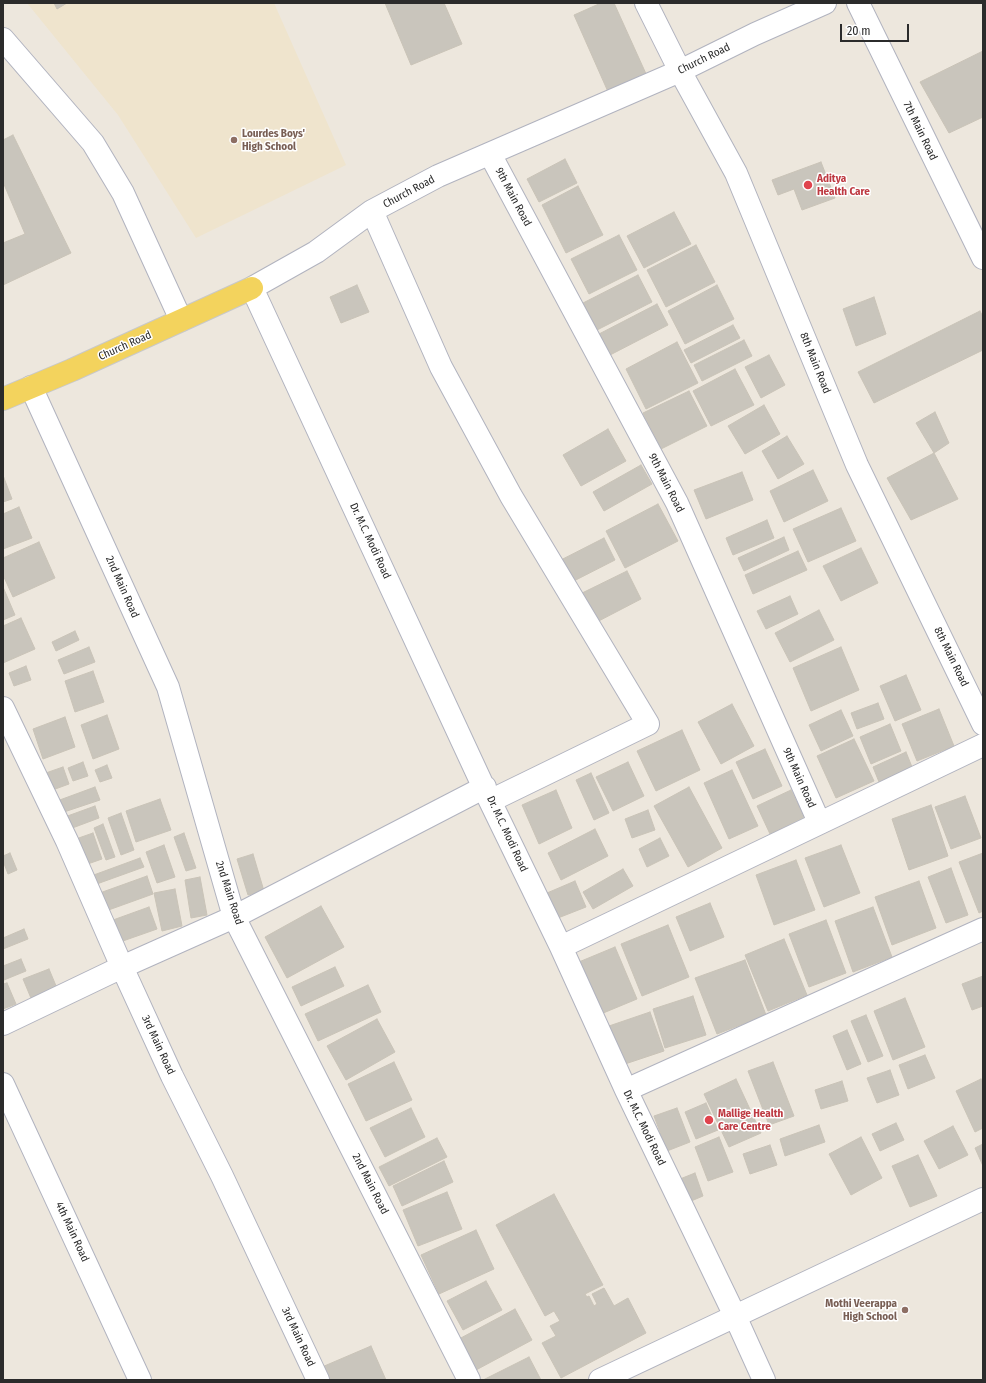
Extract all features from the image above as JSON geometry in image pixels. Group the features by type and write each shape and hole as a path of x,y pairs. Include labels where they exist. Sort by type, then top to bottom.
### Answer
{"main road":[{"name":"Church Road","path":"3,399 252,288"}],"street":[{"name":"8th Main Road","path":"646,3 680,71 736,173 857,465 983,724"},
{"name":"Church Road","path":"252,288 316,252 372,211 438,176 680,71 755,34 825,3"},
{"name":"7th Main Road","path":"858,3 983,258"},
{"path":"3,39 94,142 123,194 181,320"},
{"name":"9th Main Road","path":"490,154 677,503 819,822"},
{"path":"3,1024 122,967 234,917 488,794 648,724 511,496 441,367 372,211"},
{"name":"Dr. M.C. Modi Road","path":"252,288 561,947 626,1090 735,1316 764,1380"},
{"name":"2nd Main Road","path":"31,387 168,687 234,917 469,1380"},
{"name":"3rd Main Road","path":"3,708 67,841 172,1076 222,1176 318,1380"},
{"path":"561,947 819,822 983,745"},
{"path":"626,1090 983,929"},
{"name":"4th Main Road","path":"3,1084 140,1380"},
{"path":"600,1380 983,1199"}],"shaded area":[{"name":"Lourdes Boys' High School","path":"27,3 274,3 346,165 196,238 118,115"}],"building":[{"path":"54,3 67,3 57,9"},
{"path":"385,3 444,3 462,44 411,65"},
{"path":"601,3 614,3 647,76 609,94 574,15"},
{"path":"983,51 983,117 949,133 920,82"},
{"path":"13,135 71,253 3,285 3,243 25,234 3,182 3,140"},
{"path":"565,159 577,183 539,202 527,179"},
{"path":"821,162 835,198 802,210 794,189 778,195 772,180"},
{"path":"578,186 603,235 566,253 542,205"},
{"path":"674,212 691,244 644,268 627,236"},
{"path":"619,235 637,270 589,294 571,259"},
{"path":"696,245 715,282 666,307 647,270"},
{"path":"638,275 652,302 597,330 583,303"},
{"path":"357,285 369,312 341,323 330,297"},
{"path":"717,285 734,319 685,344 668,311"},
{"path":"874,297 886,334 856,346 843,309"},
{"path":"657,304 668,325 610,355 599,334"},
{"path":"980,311 983,317 983,350 874,403 858,372"},
{"path":"733,325 740,338 691,363 684,350"},
{"path":"744,340 752,356 702,381 694,365"},
{"path":"677,342 698,383 646,409 626,369"},
{"path":"769,355 785,385 761,398 745,367"},
{"path":"735,369 754,405 711,426 693,391"},
{"path":"689,391 707,426 661,449 643,413"},
{"path":"764,405 780,434 745,454 728,426"},
{"path":"935,412 949,443 934,453 916,423"},
{"path":"608,429 626,461 581,486 563,455"},
{"path":"787,436 804,464 778,479 762,451"},
{"path":"934,453 958,499 911,520 887,478"},
{"path":"641,465 652,484 604,511 593,492"},
{"path":"813,470 828,501 784,522 770,491"},
{"path":"742,472 753,500 706,519 694,490"},
{"path":"4,478 12,499 3,502 3,479"},
{"path":"658,504 678,541 625,568 606,531"},
{"path":"19,507 32,538 3,549 3,514"},
{"path":"841,508 856,541 808,562 793,529"},
{"path":"767,520 774,538 733,555 726,538"},
{"path":"784,537 789,550 744,571 738,558"},
{"path":"604,538 615,560 564,586 553,564"},
{"path":"39,542 55,578 13,597 3,575 3,558"},
{"path":"861,548 878,583 841,601 823,566"},
{"path":"798,551 807,570 753,594 745,575"},
{"path":"627,571 641,599 591,625 576,596"},
{"path":"3,587 15,615 3,620"},
{"path":"790,596 798,614 766,629 757,611"},
{"path":"819,610 834,640 790,662 775,633"},
{"path":"21,618 35,649 3,663 3,626"},
{"path":"75,631 79,640 56,651 52,642"},
{"path":"89,647 95,662 64,674 58,660"},
{"path":"841,647 859,690 811,711 793,668"},
{"path":"26,666 31,680 14,686 9,673"},
{"path":"93,671 104,702 75,712 65,681"},
{"path":"906,675 921,710 895,721 880,686"},
{"path":"878,703 884,719 857,729 851,713"},
{"path":"732,704 754,746 721,764 698,722"},
{"path":"939,709 954,746 917,761 902,724"},
{"path":"841,710 853,736 821,751 809,725"},
{"path":"107,715 119,749 93,759 81,725"},
{"path":"65,717 75,747 43,759 33,729"},
{"path":"890,724 901,751 871,764 860,737"},
{"path":"682,730 700,770 656,791 637,751"},
{"path":"854,739 874,781 836,798 817,756"},
{"path":"765,749 782,786 753,799 736,762"},
{"path":"906,752 912,767 879,782 873,767"},
{"path":"83,762 88,776 73,781 68,768"},
{"path":"628,762 644,796 613,811 596,777"},
{"path":"107,765 112,778 100,782 95,770"},
{"path":"63,767 69,784 47,792 40,775"},
{"path":"732,770 758,826 729,839 704,783"},
{"path":"591,773 609,813 594,820 576,780"},
{"path":"95,787 100,800 61,813 57,801"},
{"path":"689,787 722,848 688,867 654,806"},
{"path":"556,790 572,828 539,844 522,805"},
{"path":"791,790 804,817 770,834 757,806"},
{"path":"965,796 981,838 951,849 935,807"},
{"path":"160,799 171,830 136,842 126,811"},
{"path":"931,805 948,856 909,870 892,819"},
{"path":"95,806 99,818 67,830 62,818"},
{"path":"648,810 655,830 632,838 625,819"},
{"path":"121,813 134,850 121,855 108,818"},
{"path":"103,824 115,857 106,860 94,828"},
{"path":"595,829 608,856 561,880 548,853"},
{"path":"93,833 102,859 82,866 73,840"},
{"path":"184,833 196,868 186,871 174,837"},
{"path":"660,838 669,856 647,867 639,849"},
{"path":"164,845 175,877 157,883 146,852"},
{"path":"841,845 860,893 824,907 805,858"},
{"path":"10,853 17,870 8,874 3,861 3,856"},
{"path":"983,853 983,911 979,913 959,862"},
{"path":"253,854 264,891 248,895 237,859"},
{"path":"140,858 144,867 94,885 91,876"},
{"path":"796,860 815,910 774,925 756,875"},
{"path":"951,868 968,915 946,923 928,877"},
{"path":"623,869 633,886 593,909 583,892"},
{"path":"147,876 153,894 103,912 97,894"},
{"path":"200,877 207,915 191,918 185,880"},
{"path":"575,881 586,907 558,918 547,893"},
{"path":"919,881 936,928 892,945 875,897"},
{"path":"175,889 182,926 162,931 154,893"},
{"path":"710,903 724,937 690,951 676,917"},
{"path":"321,906 344,947 287,978 265,937"},
{"path":"149,907 157,929 120,942 113,920"},
{"path":"873,907 892,957 853,972 835,921"},
{"path":"826,920 846,973 809,987 789,934"},
{"path":"668,925 689,977 642,996 621,944"},
{"path":"24,929 28,939 3,949 3,938"},
{"path":"784,939 807,995 768,1011 745,955"},
{"path":"615,947 637,999 596,1016 574,964"},
{"path":"21,959 26,971 4,980 3,966"},
{"path":"745,960 766,1015 717,1034 695,978"},
{"path":"335,967 344,986 301,1006 292,987"},
{"path":"49,969 59,993 33,1003 23,979"},
{"path":"983,976 983,1006 972,1010 962,984"},
{"path":"7,983 16,1004 3,1009 3,984"},
{"path":"368,985 381,1012 318,1041 305,1014"},
{"path":"693,996 706,1035 665,1048 653,1009"},
{"path":"905,998 925,1047 893,1060 874,1011"},
{"path":"650,1012 664,1051 619,1066 606,1027"},
{"path":"866,1015 883,1056 868,1062 851,1021"},
{"path":"377,1019 395,1052 346,1080 327,1046"},
{"path":"847,1030 861,1064 847,1070 833,1036"},
{"path":"925,1055 935,1078 908,1089 899,1065"},
{"path":"394,1062 412,1100 366,1121 348,1084"},
{"path":"773,1062 794,1116 769,1125 748,1071"},
{"path":"890,1070 899,1095 877,1103 867,1078"},
{"path":"736,1079 761,1133 729,1147 704,1094"},
{"path":"981,1079 983,1083 983,1128 975,1132 956,1091"},
{"path":"842,1081 848,1101 821,1109 815,1090"},
{"path":"706,1103 718,1130 696,1139 685,1112"},
{"path":"411,1108 425,1137 385,1157 370,1128"},
{"path":"677,1108 690,1142 667,1151 654,1116"},
{"path":"896,1123 904,1140 880,1151 872,1134"},
{"path":"819,1125 825,1142 785,1156 780,1139"},
{"path":"953,1126 968,1155 939,1169 924,1141"},
{"path":"719,1137 733,1172 708,1181 695,1147"},
{"path":"861,1137 882,1178 851,1195 829,1154"},
{"path":"437,1138 447,1157 389,1186 379,1167"},
{"path":"983,1144 983,1166 975,1148"},
{"path":"770,1145 777,1165 750,1174 743,1154"},
{"path":"918,1155 937,1196 910,1207 892,1166"},
{"path":"444,1161 453,1182 402,1206 393,1186"},
{"path":"695,1173 703,1196 684,1204 675,1181"},
{"path":"447,1192 462,1229 418,1246 403,1210"},
{"path":"554,1194 603,1285 585,1294 587,1297 589,1296 594,1306 597,1304 592,1294 604,1288 614,1306 628,1298 646,1333 561,1378 542,1343 556,1336 550,1326 560,1321 554,1311 545,1316 496,1225"},
{"path":"476,1230 494,1269 439,1294 421,1255"},
{"path":"486,1281 502,1310 463,1330 447,1301"},
{"path":"515,1309 532,1340 476,1370 459,1339"},
{"path":"371,1346 386,1380 328,1380 322,1367"},
{"path":"529,1357 541,1380 483,1380"}],"place":[{"name":"Lourdes Boys' High School","path":"234,140"},
{"name":"Aditya Health Care","path":"808,185"},
{"name":"Mallige Health Care Centre","path":"709,1120"},
{"name":"Mothi Veerappa High School","path":"905,1310"}]}
